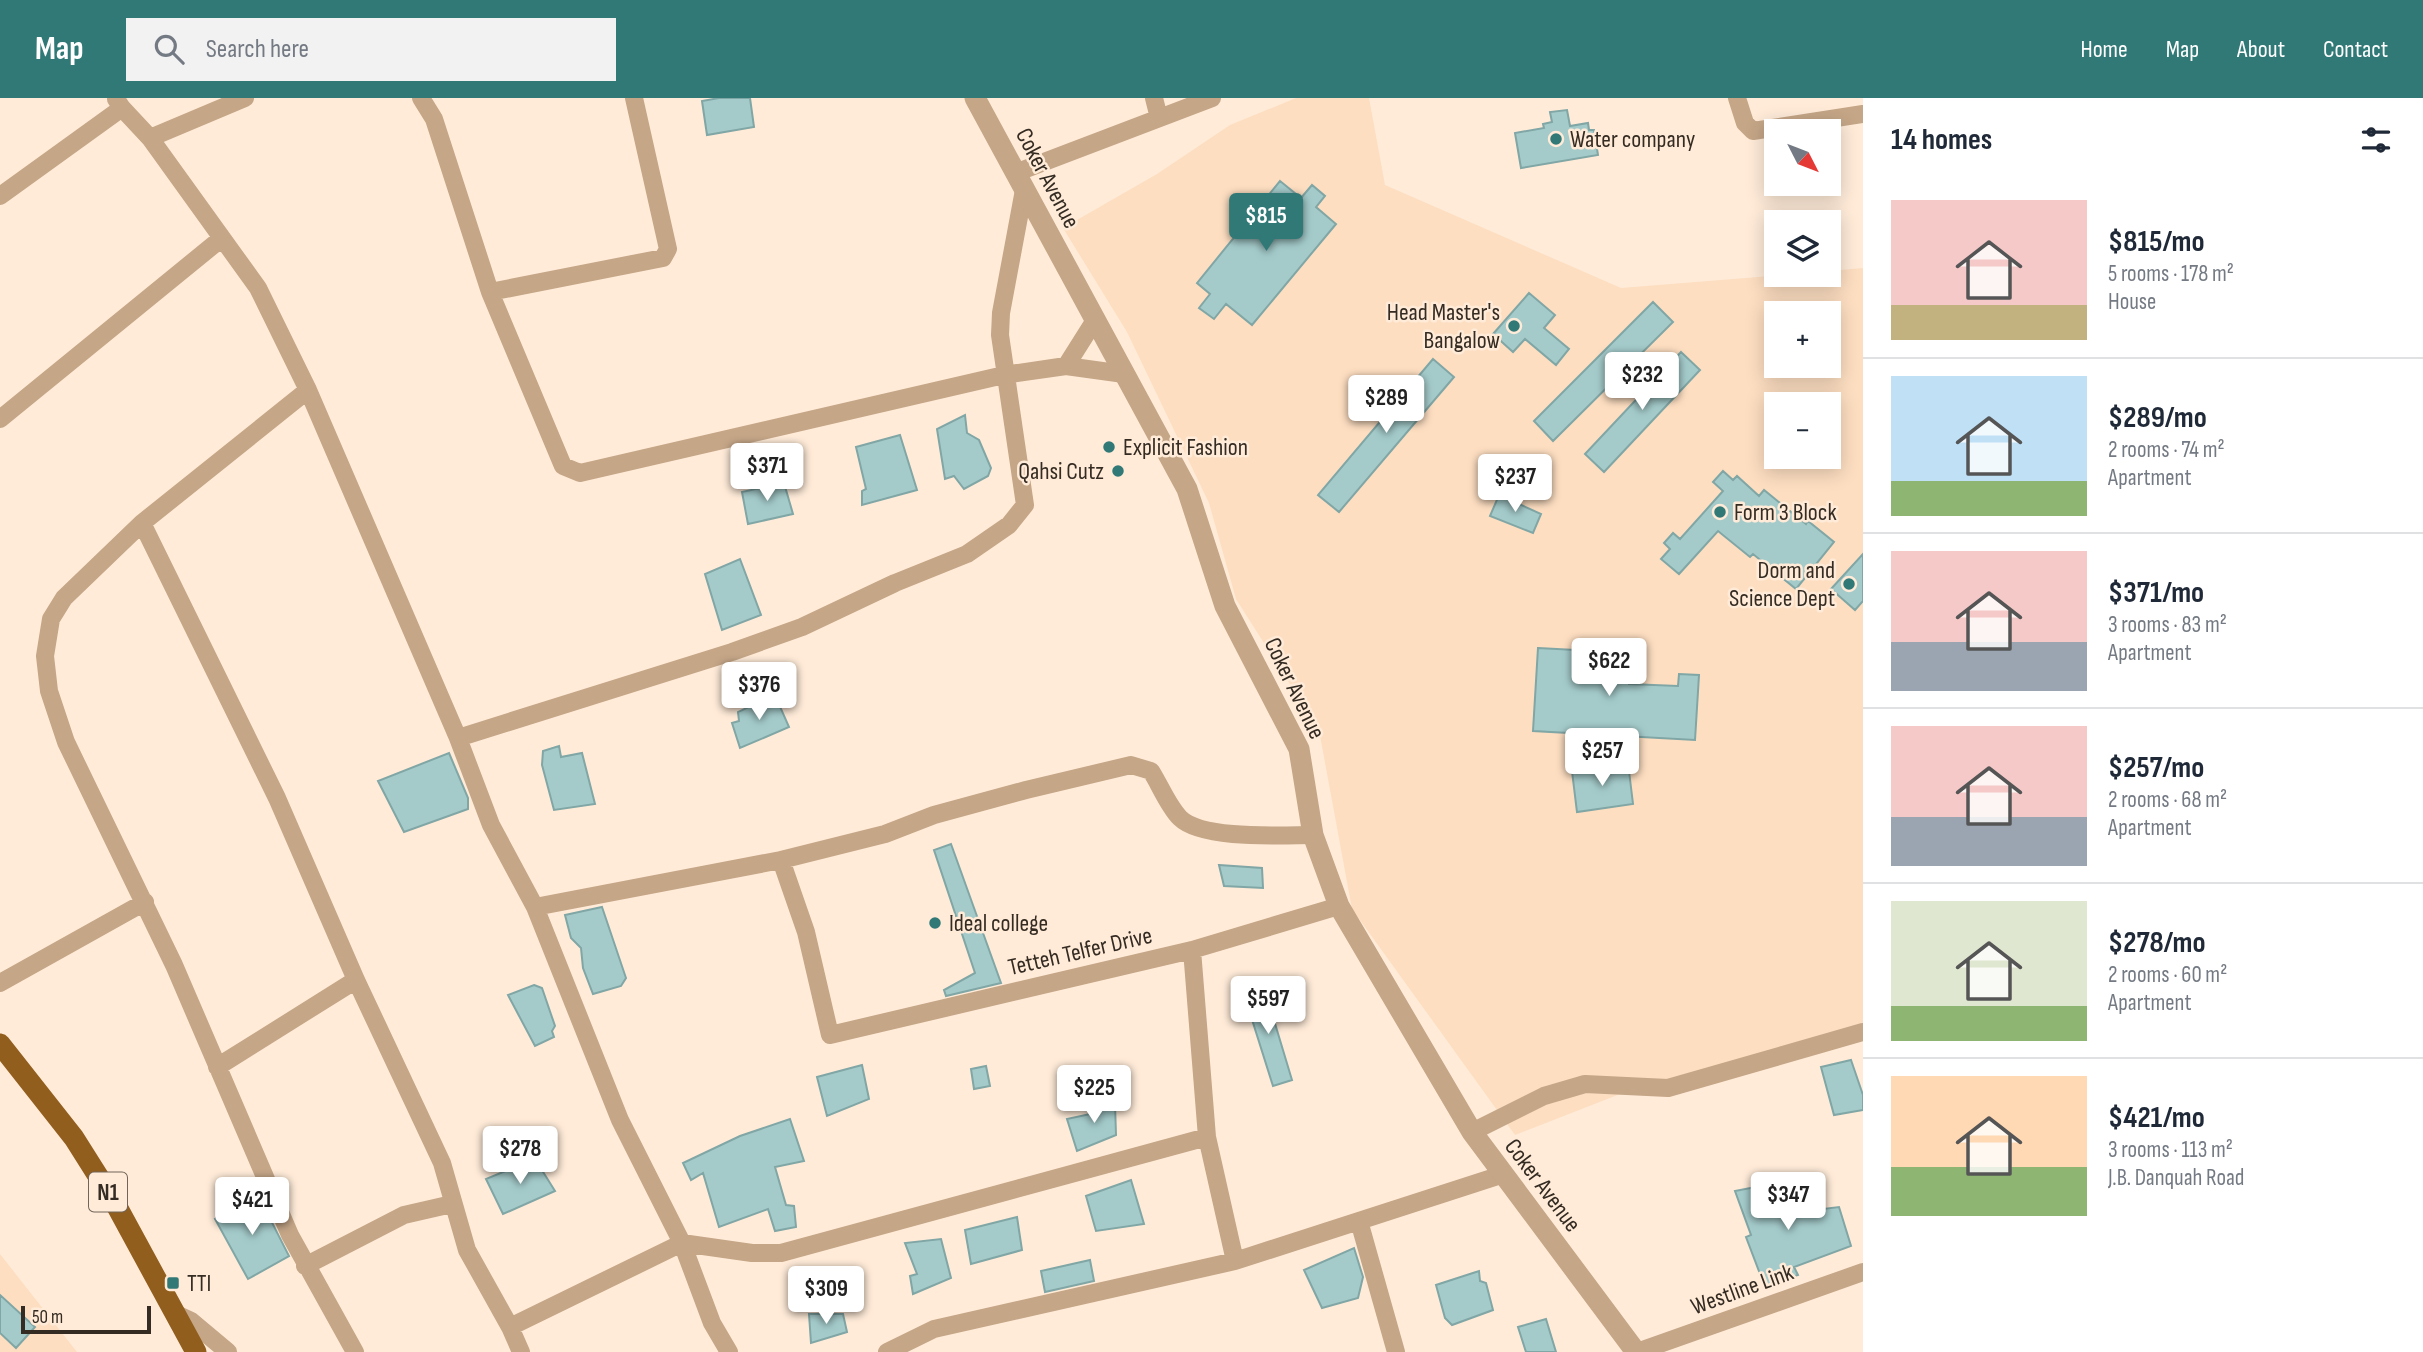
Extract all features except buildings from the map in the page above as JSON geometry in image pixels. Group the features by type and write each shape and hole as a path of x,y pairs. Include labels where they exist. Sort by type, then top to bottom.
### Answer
{"highway":[{"name":"N1","path":"0,1044 74,1138 115,1203 197,1352"}],"street":[{"path":"150,138 245,98"},
{"path":"421,98 434,119 490,292 563,466 580,473 1004,375 1066,366 1124,374"},
{"path":"490,292 663,258 668,248 634,98"},
{"name":"Coker Avenue","path":"975,98 1188,489 1225,606 1299,750 1314,835 1339,906 1472,1132 1501,1175 1637,1352"},
{"path":"1154,98 1159,118"},
{"path":"458,738 732,652 802,627 895,583 967,554 1009,525 1024,505 1004,375 1001,313 1019,182 1159,118 1212,98"},
{"path":"1737,98 1745,123 1753,131 1863,114"},
{"path":"0,196 119,103 150,138 258,288 308,390 458,738 491,825 535,907 620,1120 682,1243 712,1323 729,1352"},
{"path":"0,419 222,238"},
{"path":"1066,366 1094,320"},
{"path":"308,390 142,523 64,598 51,619 45,656 49,691 66,742 145,902 305,1266 355,1352"},
{"path":"142,523 277,798 356,980 442,1163 467,1250 521,1352"},
{"path":"535,907 781,860 885,834 934,815 1130,765 1151,771 1179,817 1188,823 1239,836 1314,835"},
{"name":"Tetteh Telfer Drive","path":"781,860 806,932 830,1035 1192,950 1339,906"},
{"path":"0,983 145,902"},
{"path":"1192,950 1207,1137 1235,1261"},
{"path":"217,1067 356,980"},
{"path":"1472,1132 1544,1096 1585,1084 1668,1088 1863,1032"},
{"path":"510,1327 682,1243 781,1254 1207,1137"},
{"path":"887,1352 934,1329 1235,1261 1501,1175"},
{"path":"305,1266 404,1214 452,1204"},
{"path":"1359,1221 1395,1352"},
{"name":"Westline Link","path":"1637,1352 1863,1272"},
{"path":"176,1314 191,1321 228,1352"}],"shaded area":[{"path":"1296,98 1369,98 1385,185 1621,288 1764,277 1764,287 1841,287 1841,270 1863,268 1863,1024 1620,1094 1515,1135 1352,909 1319,730 1236,599 1209,503 1127,332 1063,228 1157,174 1230,125"},
{"path":"0,1254 77,1352 0,1352"}],"place":[{"name":"Water company","path":"1556,139"},
{"name":"Head Master's Bangalow","path":"1514,326"},
{"name":"Explicit Fashion","path":"1109,447"},
{"name":"Qahsi Cutz","path":"1118,471"},
{"name":"Form 3 Block","path":"1720,512"},
{"name":"Dorm and Science Dept","path":"1849,584"},
{"name":"Ideal college","path":"935,923"},
{"name":"TTI","path":"173,1283"}]}
